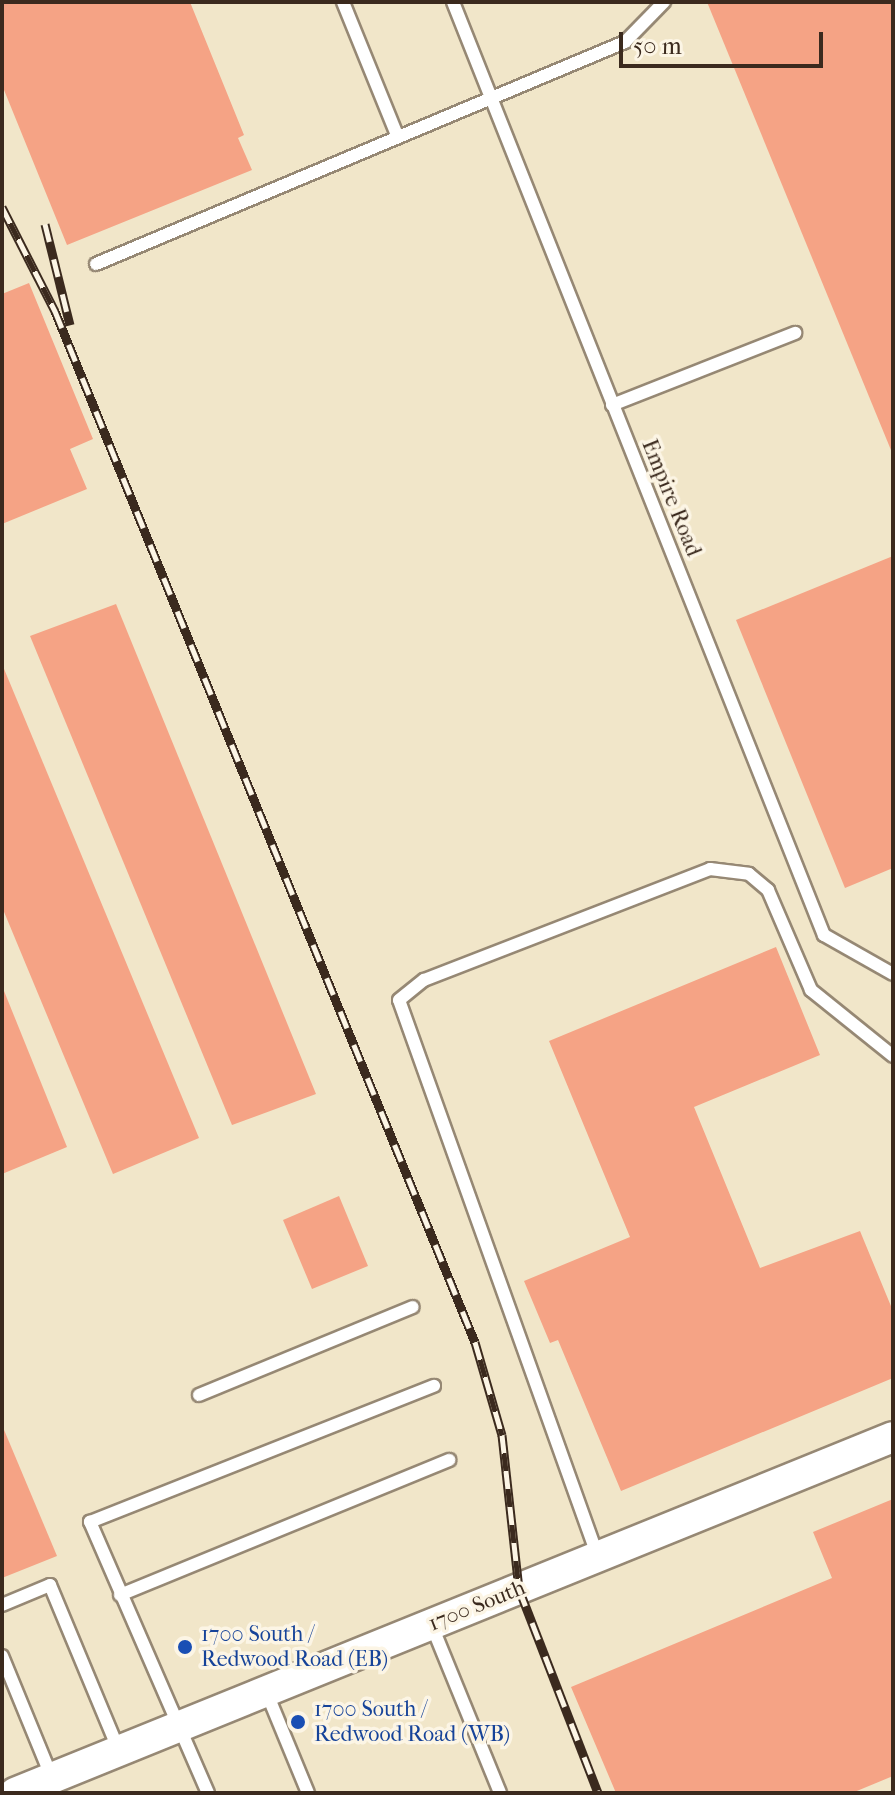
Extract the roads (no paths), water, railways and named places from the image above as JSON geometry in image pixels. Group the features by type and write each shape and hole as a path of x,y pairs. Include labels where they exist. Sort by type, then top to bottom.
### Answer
{"street":[{"name":"1700 South","path":"15,1793 893,1437"}],"lane":[{"path":"343,2 397,135"},
{"name":"Empire Road","path":"453,2 824,935 893,974"},
{"path":"96,264 397,135 625,42 664,2"},
{"path":"612,405 795,333"},
{"path":"598,1557 399,1000 424,980 710,869 749,874 768,890 811,990 893,1056"},
{"path":"199,1395 413,1307"},
{"path":"208,1793 133,1627 90,1522 434,1386"},
{"path":"120,1595 449,1460"},
{"path":"2,1605 50,1585 119,1751"},
{"path":"431,1625 500,1793"},
{"path":"2,1656 52,1778"},
{"path":"266,1691 308,1793"}],"railway":[{"path":"2,207 55,311 475,1342 502,1435 519,1589 598,1793"},
{"path":"45,224 70,325"}],"place":[{"name":"1700 South / Redwood Road (EB)","path":"185,1647"},
{"name":"1700 South / Redwood Road (WB)","path":"298,1722"}]}
